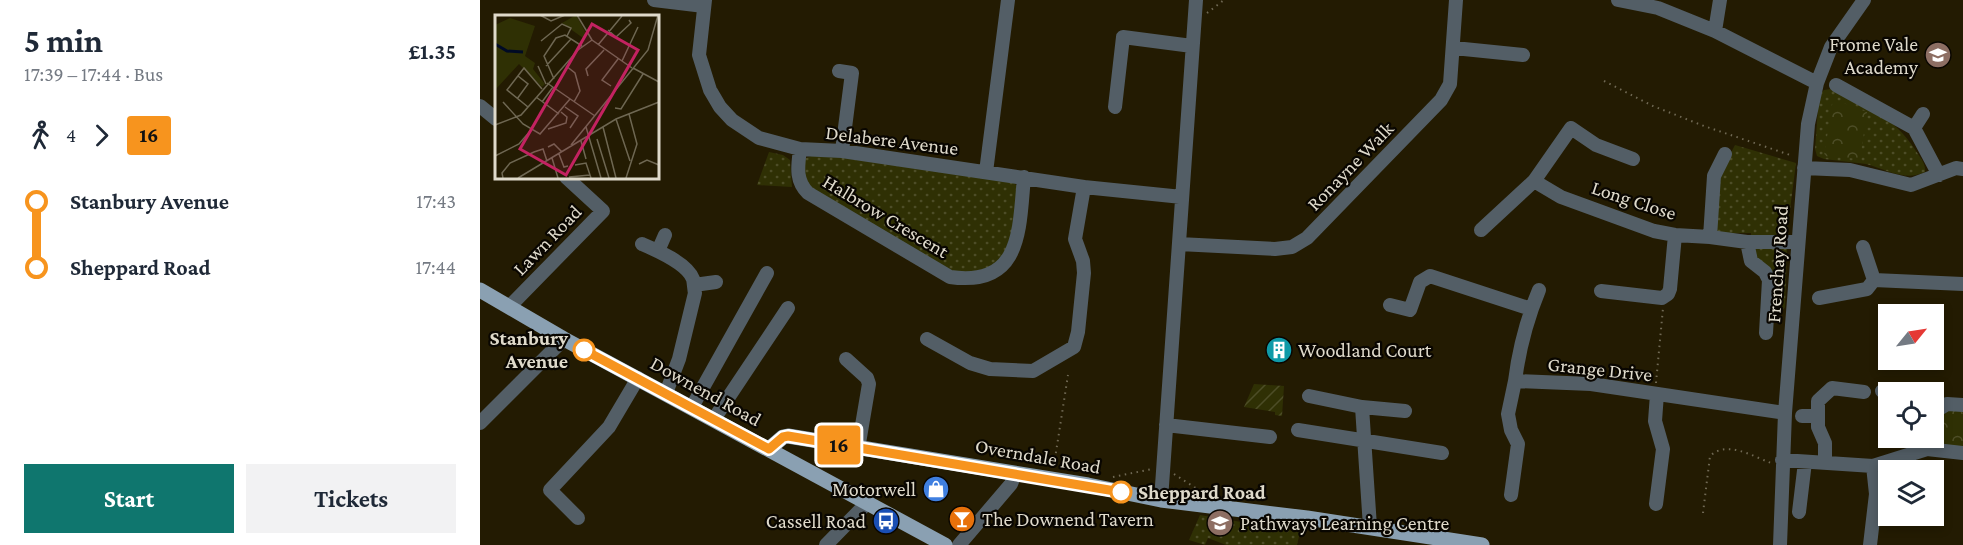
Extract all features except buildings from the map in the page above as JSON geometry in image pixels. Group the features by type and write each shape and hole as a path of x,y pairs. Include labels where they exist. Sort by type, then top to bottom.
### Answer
{"main road":[{"name":"Downend Road","path":"480,290 564,339 945,545"},
{"name":"Overndale Road","path":"769,449 783,437 788,436 1161,500 1370,527 1482,545"}],"street":[{"path":"654,0 705,3"},
{"path":"986,172 1008,0"},
{"path":"1161,500 1196,0"},
{"name":"Ronayne Walk","path":"1179,244 1275,249 1292,247 1307,238 1441,100 1450,84 1456,0"},
{"path":"1618,0 1658,8 1715,31 1817,82"},
{"path":"1715,31 1720,0"},
{"name":"Frenchay Road","path":"1780,545 1785,413 1808,124 1817,82 1831,47 1864,0"},
{"name":"Delabere Avenue","path":"705,3 699,55 710,90 720,107 732,120 759,138 800,148 842,151 1084,187 1182,197"},
{"path":"1115,107 1123,37 1192,46"},
{"path":"1454,48 1523,55"},
{"path":"842,151 852,73"},
{"path":"1836,85 1914,128 1939,175"},
{"path":"480,106 495,118"},
{"path":"1914,128 1923,114"},
{"name":"Long Close","path":"1481,230 1534,181 1571,128 1596,145 1633,159"},
{"name":"Halbrow Crescent","path":"800,148 797,173 802,186 808,193 950,277 969,280 987,275 999,268 1010,256 1016,244 1024,177"},
{"path":"1710,237 1714,176 1724,162"},
{"path":"1804,164 1850,170 1911,185 1956,168 1963,169"},
{"name":"Lawn Road","path":"510,306 603,211 567,178"},
{"name":"Long Close","path":"1534,181 1562,197 1634,225 1676,235 1748,242 1798,242"},
{"path":"927,339 970,363 990,369 1033,371 1074,347 1078,332 1084,273 1076,239 1084,187"},
{"path":"1601,291 1662,298 1670,289 1676,235"},
{"path":"658,251 664,236"},
{"path":"1748,242 1751,261 1765,272 1769,280 1770,323"},
{"path":"642,244 681,265 689,273 694,285 695,293 679,359 666,393"},
{"path":"1863,247 1874,280"},
{"path":"1440,279 1446,265"},
{"path":"692,407 767,273"},
{"path":"1390,305 1410,310 1420,282 1431,276 1531,309"},
{"path":"1874,280 1963,284"},
{"path":"1819,298 1867,289 1874,280"},
{"path":"694,285 716,282"},
{"path":"1509,486 1518,444 1511,430 1508,414 1519,354 1531,309 1539,290"},
{"path":"714,419 788,308"},
{"path":"480,423 564,339"},
{"path":"846,359 867,378 869,384 858,448"},
{"path":"578,518 550,490 609,427 638,378"},
{"name":"Grange Drive","path":"1515,381 1591,384 1785,413"},
{"path":"1825,463 1826,450 1818,427 1818,400 1832,388 1864,392"},
{"path":"1656,394 1655,421 1663,449 1656,504"},
{"path":"1309,396 1362,407 1405,411"},
{"path":"1944,406 1947,404 1963,405"},
{"path":"1362,407 1370,527"},
{"path":"1802,416 1818,416"},
{"path":"1166,425 1270,436"},
{"path":"1299,430 1442,453"},
{"path":"1782,463 1873,466 1914,448"},
{"path":"1944,448 1963,453"},
{"path":"1799,512 1805,462"},
{"path":"1870,545 1876,494 1873,466"},
{"path":"959,545 1011,484 1015,474"},
{"path":"826,545 866,504"}],"path":[{"path":"1194,22 1224,0"},
{"path":"1604,81 1653,106 1804,164"},
{"path":"1656,394 1664,296"},
{"path":"1052,480 1068,375"},
{"path":"1703,513 1710,456 1715,452 1725,448 1782,463"}],"green space":[{"path":"1831,89 1868,107 1898,129 1922,161 1925,172 1910,176 1895,174 1866,164 1824,159 1817,156 1815,149 1819,95 1824,90"},
{"path":"1833,99 1867,112 1860,159 1824,156"},
{"path":"1735,145 1796,163 1788,225 1785,307 1782,311 1778,312 1774,308 1751,249 1751,233 1716,233 1720,174"},
{"path":"769,152 783,155 790,160 792,187 757,185"},
{"path":"817,154 1013,182 1017,186 1011,242 1005,256 985,271 952,273 805,184 802,162"},
{"path":"1254,384 1284,386 1282,416 1275,415 1275,412 1244,407"},
{"path":"1963,408 1963,449 1944,446 1944,412"},
{"name":"Pathways Learning Centre","path":"1200,515 1300,532 1297,545 1226,545 1208,538 1205,545 1189,540"}],"bus line":[{"name":"16","path":"584,350 769,449 783,437 788,436 1121,492"}],"place":[{"name":"Frome Vale Academy","path":"1938,55"},
{"name":"Stanbury Avenue","path":"584,350"},
{"name":"Woodland Court","path":"1279,350"},
{"name":"Motorwell","path":"936,489"},
{"name":"Sheppard Road","path":"1121,492"},
{"name":"The Downend Tavern","path":"962,519"},
{"name":"Cassell Road","path":"886,521"},
{"name":"Pathways Learning Centre","path":"1220,523"}]}
